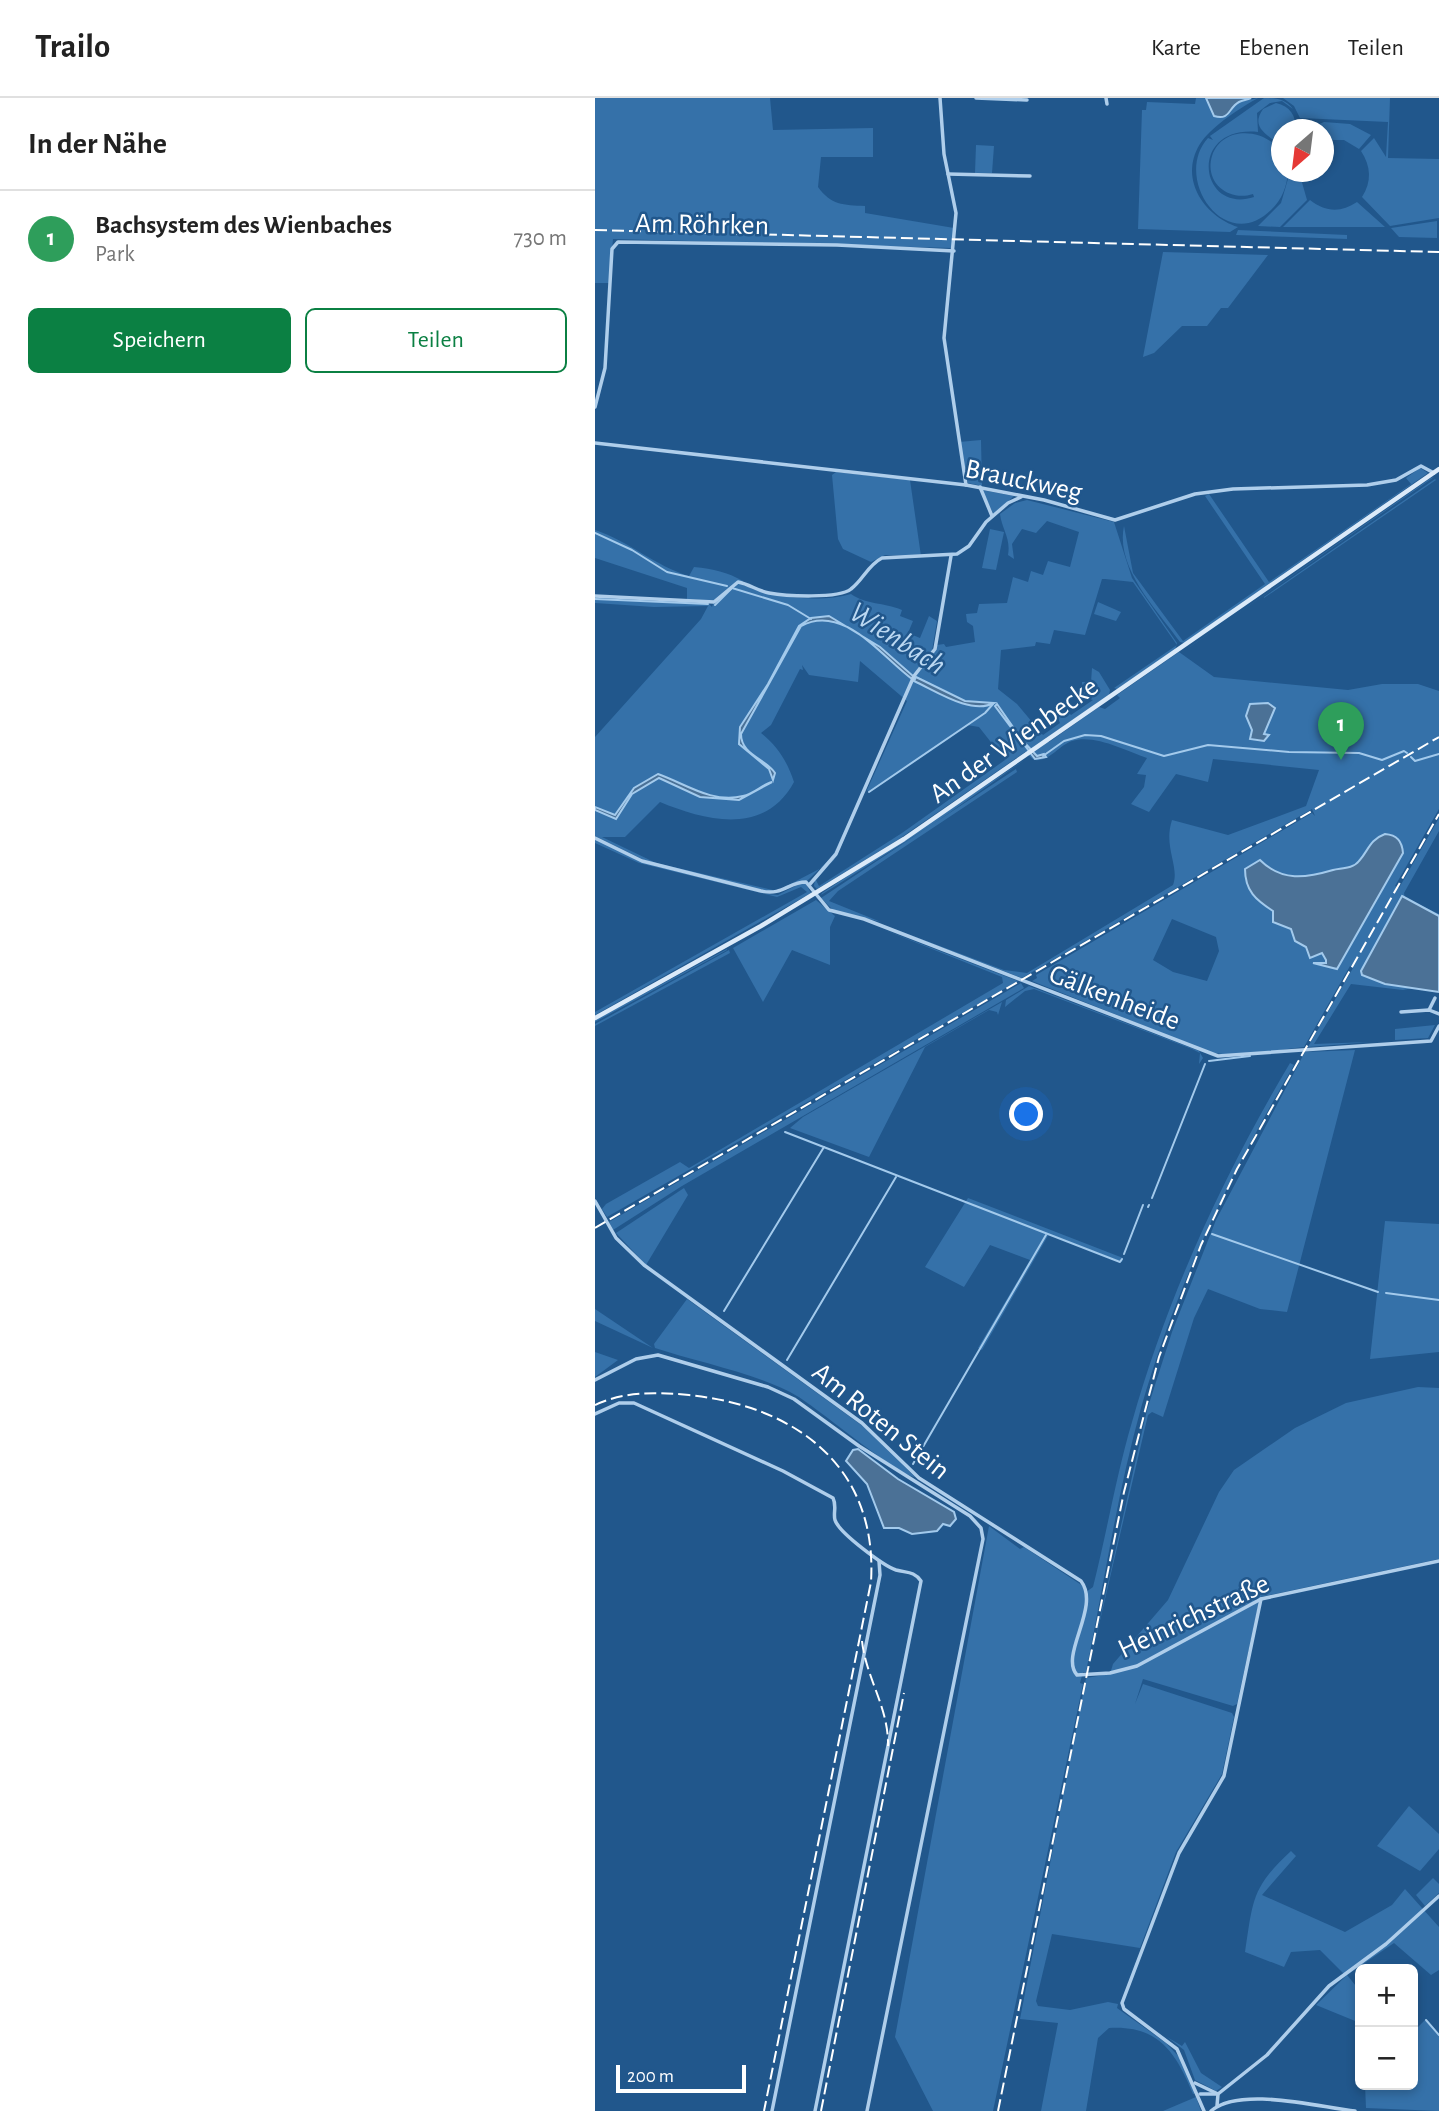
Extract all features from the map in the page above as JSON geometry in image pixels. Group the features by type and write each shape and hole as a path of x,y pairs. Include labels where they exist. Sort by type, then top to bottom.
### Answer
{"street":[{"path":"940,98 947,174 956,213 944,338 966,485"},
{"path":"977,98 1027,100"},
{"path":"947,174 1030,176"},
{"name":"Am Röhrken","path":"595,407 604,374 612,249 618,242 837,245 954,251"},
{"name":"Brauckweg","path":"595,443 980,487 1115,520 1195,494 1233,489 1367,485 1396,480 1421,466 1436,471"},
{"name":"An der Wienbecke","path":"595,1018 816,894 1026,755 1436,471"},
{"path":"980,487 992,516"},
{"path":"595,596 714,602 738,582 768,593 830,595 852,589 882,558 951,556 969,546 980,528 992,516 1023,497"},
{"path":"595,838 642,861 761,891 775,893 799,883 810,884 836,854 912,681 933,652 952,567 951,556"},
{"name":"Gälkenheide","path":"810,884 832,912 864,919 1218,1056 1431,1041 1439,1026"},
{"path":"1429,1010 1435,998"},
{"path":"1401,1012 1429,1010 1439,1014"},
{"name":"Am Roten Stein","path":"595,1201 616,1238 647,1268 855,1418 919,1478 1081,1581 1087,1601 1072,1665 1076,1674 1086,1675"},
{"path":"595,1380 636,1359 658,1355 768,1387 794,1399 859,1446 970,1516 981,1528 980,1553 867,2111"},
{"path":"595,1414 619,1403 633,1403 783,1471 833,1498 835,1520 839,1527 879,1561 916,1575 921,1586 815,2111"},
{"path":"772,2111 880,1575 879,1561"},
{"name":"Heinrichstraße","path":"1086,1675 1137,1666 1261,1599 1439,1561"},
{"path":"880,1575 893,1568"},
{"path":"1204,2111 1199,2094 1177,2049 1124,2009 1122,2003 1179,1853 1224,1776 1261,1599"},
{"path":"1199,2094 1218,2094 1267,2055 1329,1986 1386,1944 1439,1895"},
{"path":"1193,2082 1218,2094"},
{"path":"1217,2106 1218,2094"},
{"path":"1211,2111 1217,2106 1244,2099 1355,2111"}],"shaded area":[{"path":"595,98 770,98 773,130 873,128 873,157 821,157 818,187 838,203 865,206 865,213 954,228 952,248 613,239 609,283 595,283"},
{"path":"1196,98 1206,98 1227,116 1236,103 1258,98 1228,117 1207,135 1195,154 1192,168 1197,193 1205,204 1225,222 1238,227 1230,232 1138,229 1142,110 1146,110 1147,102 1195,104"},
{"path":"1206,98 1251,98 1239,102 1226,115 1219,117 1214,116"},
{"path":"1264,98 1280,100 1287,103 1293,109 1282,101 1270,103 1257,113 1258,132 1245,133 1271,141 1271,182 1286,182 1281,197 1271,210 1254,221 1237,223 1221,218 1209,206 1200,190 1196,172 1198,154 1208,138 1213,140 1210,136","holes":["1217,146 1212,156 1212,174 1221,188 1227,193 1244,196 1253,194 1254,197 1235,199 1221,193 1212,182 1209,169 1211,154"]},
{"path":"1283,98 1390,98 1388,158 1439,159 1439,218 1390,226 1362,197 1369,174 1361,151 1374,138 1386,157 1388,122 1300,118 1294,106"},
{"path":"1276,103 1281,104 1294,119 1271,119 1271,138 1258,122 1263,109"},
{"path":"1334,123 1350,124 1371,135 1359,149 1344,140 1334,140"},
{"path":"976,145 994,146 992,173 975,173"},
{"path":"1287,182 1302,182 1307,200 1280,227 1258,226 1281,203"},
{"path":"1310,200 1333,210 1357,202 1385,227 1283,227"},
{"path":"1437,221 1437,238 1399,237 1391,228"},
{"path":"1238,230 1347,235 1347,239 1236,235"},
{"path":"1163,252 1268,255 1228,308 1221,308 1207,326 1182,326 1154,353 1143,357"},
{"path":"981,440 982,486 968,483 959,442"},
{"path":"1420,468 1428,473 1184,643 1180,642 1150,603 1132,573 1126,557 1124,526 1133,573 1183,641 1265,584 1205,496 1209,494 1269,582 1411,484 1406,478"},
{"path":"836,472 910,480 921,556 885,555 871,562 843,549 838,539 832,475"},
{"path":"1434,477 1228,620 1431,478"},
{"path":"1436,480 1264,598 1264,597"},
{"path":"982,490 1014,496 994,515"},
{"path":"1027,500 1114,522 1132,578 1177,644 1133,582 1102,579 1085,635 1054,630 1050,644 1036,642 1035,646 1001,650 998,689 1017,704 1043,735 1060,723 1057,716 1066,710 1071,715 1093,700 1082,697 1082,682 1091,682 1092,668 1099,672 1110,690 1109,695 1046,738 1049,742 1099,707 1105,709 1120,698 1117,695 1179,652 1214,677 1348,690 1382,684 1418,684 1439,691 1439,809 1395,886 1399,888 1439,818 1439,831 1404,893 1405,898 1439,914 1407,902 1439,920 1439,990 1422,986 1403,990 1351,984 1314,1044 1369,1042 1308,1047 1353,968 1350,966 1304,1047 1255,1054 1230,1055 1207,1051 1032,981 1037,978 1036,975 1312,813 1315,816 1312,809 1022,978 881,924 1004,970 1027,973 1173,885 1175,871 1169,839 1172,820 1228,835 1306,806 1319,770 1213,759 1208,782 1176,774 1149,812 1131,804 1144,787 1146,775 1137,774 1147,758 1110,744 1081,739 1072,741 1040,760 1034,760 1025,752 896,841 817,889 814,886 815,879 829,865 816,880 819,886 902,833 1005,760 979,727 967,725 869,792 867,790 907,701 860,661 858,682 809,675 802,665 803,670 800,669 771,725 761,733 781,755 794,782 782,799 767,811 751,817 733,819 696,814 660,802 625,837 602,837 656,863 777,891 820,869 807,881 796,882 778,892 764,891 646,861 595,836 595,737 701,619 708,606 654,607 595,603 595,597 708,603 712,607 714,601 687,599 687,588 595,558 595,530 689,576 694,567 708,569 731,575 743,581 743,585 781,596 811,599 851,594 863,600 895,607 902,610 900,616 913,621 908,633 920,638 929,616 937,621 932,651 925,662 928,664 937,645 944,644 946,647 975,642 973,626 967,622 966,614 977,613 979,604 1007,603 1013,577 1028,582 1031,571 1043,575 1048,561 1070,567 1079,532 1047,521 1036,533 1022,529 1012,544 1014,559 1008,555 1008,544 1000,514 1015,503","holes":["1172,919 1216,937 1219,951 1207,981 1173,972 1153,960"]},
{"path":"990,529 1004,532 996,570 982,568"},
{"path":"1098,602 1121,612 1116,621 1094,614"},
{"path":"829,616 855,632 832,621 817,621 801,626 741,734 749,752 775,773 773,780 769,769 739,744 740,727 768,684 799,626 811,618"},
{"path":"863,637 880,647 913,676 912,679"},
{"path":"1176,645 1175,650 1117,689 1114,688"},
{"path":"916,677 965,701 994,703 985,706 964,704 914,681"},
{"path":"1268,703 1275,708 1264,734 1269,735 1264,741 1250,739 1252,730 1246,716 1250,704"},
{"path":"997,704 1022,740 1037,756 1044,754 1046,757 1035,759 995,706"},
{"path":"1026,759 932,825 821,895 822,893"},
{"path":"1016,769 1017,772 838,891 829,901 881,922 833,910 821,898"},
{"path":"658,774 709,795 732,798 747,795 772,782 739,800 700,797 659,778 632,794 616,819 595,810 595,807 615,815 634,788"},
{"path":"1385,834 1398,839 1403,853 1337,969 1313,963 1326,963 1326,960 1322,953 1310,958 1306,947 1295,941 1291,929 1273,922 1273,911 1249,889 1245,869 1260,860 1277,872 1295,876 1347,868 1354,866 1372,842"},
{"path":"595,839 655,866 766,894 778,895 801,883 806,884 811,893 595,1015 595,1012 807,892 801,887 777,897 639,863 595,843"},
{"path":"1402,896 1439,916 1439,992 1385,984 1362,975 1361,971"},
{"path":"816,900 835,916 830,927 830,965 792,950 763,1002 733,948"},
{"path":"882,929 1018,981 607,1217 602,1209 606,1204 680,1162 689,1168 1003,983 1002,977"},
{"path":"727,950 595,1022 595,1020"},
{"path":"729,950 730,953 595,1026 595,1024"},
{"path":"1021,983 1024,988 682,1186 613,1230 609,1222"},
{"path":"1029,986 1199,1051 1203,1058 1199,1064 1200,1053 1192,1049 1034,989 1025,991 1005,1007 1006,1000"},
{"path":"1002,1002 998,1015 997,1012 989,1010 925,1047 869,1157 790,1128 803,1117"},
{"path":"1435,1025 1428,1038 1395,1040 1395,1029"},
{"path":"1355,1050 1287,1312 1260,1309 1208,1289 1194,1318 1163,1417 1152,1412 1148,1415 1088,1672 1147,1410 1172,1332 1216,1220 1305,1052"},
{"path":"1290,1063 1294,1065 1248,1147 1188,1275 1141,1408 1118,1506 1086,1672 1083,1672 1080,1683 1083,1684 993,2111 933,2111 895,2037 989,1526 1020,1549 1024,1547 1083,1586 1086,1592 1093,1587 1126,1442 1162,1328 1220,1193"},
{"path":"684,1188 688,1195 646,1265 616,1233"},
{"path":"968,1198 1123,1258 1122,1262 1049,1234 982,1350 978,1348 1030,1260 990,1245 964,1287 925,1267"},
{"path":"1385,1221 1439,1224 1439,1352 1370,1359"},
{"path":"687,1299 864,1427 915,1477 892,1466 808,1403 782,1388 655,1348 654,1344"},
{"path":"595,1309 653,1348 595,1321"},
{"path":"595,1352 618,1360 595,1377"},
{"path":"1418,1387 1439,1388 1439,1559 1260,1597 1237,1704 1233,1706 1143,1679 1135,1704 1143,1684 1232,1713 1234,1717 1222,1774 1176,1852 1140,1948 1052,1934 1036,2001 1038,2006 1070,2010 1108,2002 1118,2004 1117,2008 1166,2043 1181,2059 1196,2093 1193,2094 1180,2066 1163,2044 1141,2031 1109,2028 1098,2038 1086,2111 1041,2111 1058,2023 1020,2019 1086,1678 1110,1674 1113,1664 1168,1600 1219,1492 1234,1470 1295,1428 1346,1403"},
{"path":"858,1449 898,1479 954,1512 956,1519 950,1526 943,1524 937,1531 912,1534 899,1528 884,1528 867,1484 846,1461 853,1450"},
{"path":"1409,1806 1439,1834 1439,1849 1420,1871 1377,1846"},
{"path":"1291,1851 1296,1856 1262,1895 1345,1932 1392,1905 1405,1889 1439,1927 1439,1970 1431,1975 1394,1943 1363,1964 1355,1964 1355,1970 1347,1975 1355,1985 1355,2021 1316,2005 1346,1976 1320,1950 1291,1952 1284,1967 1245,1952 1256,1896 1278,1864"},
{"path":"1433,1878 1439,1884 1439,1893 1425,1906 1416,1895"},
{"path":"1425,2020 1439,2036 1439,2111 1366,2108 1365,2090 1418,2090 1418,2027"},
{"path":"1167,2037 1182,2046 1185,2042 1201,2073 1222,2087 1216,2091 1195,2080 1184,2050"},
{"path":"1196,2097 1201,2111 1163,2111"}],"waterway":[{"path":"595,533 632,550 667,572 727,586"},
{"path":"732,588 788,605 811,619"},
{"path":"715,605 731,589"},
{"path":"595,599 708,604"},
{"path":"869,792 985,713 993,704"},
{"name":"Wienbach","path":"1043,756 1064,741 1085,735 1101,736 1164,756 1208,745 1289,752 1359,753 1382,760 1404,751 1407,753"},
{"name":"Wienbach","path":"1411,757 1415,761 1439,754"},
{"path":"1209,1061 1250,1056"},
{"path":"1152,1198 1205,1064"},
{"path":"785,1132 1120,1262 1122,1259"},
{"path":"724,1311 824,1147"},
{"path":"787,1360 896,1177"},
{"path":"1124,1254 1143,1205"},
{"path":"1212,1234 1378,1292"},
{"path":"913,1464 1046,1235"},
{"path":"1386,1293 1439,1300"},
{"path":"1426,2020 1439,2035"}],"railway":[{"path":"595,230 1439,252"},
{"path":"595,1228 1439,737"},
{"path":"998,2111 1124,1492 1159,1357 1201,1245 1237,1169 1439,814"},
{"path":"595,1405 629,1395 664,1393 728,1401 764,1413 795,1429 823,1450 845,1475 861,1506 870,1541 871,1582 764,2111"},
{"path":"862,1641 885,1719 888,1746"},
{"path":"821,2111 904,1693"}],"place":[{"name":"Bachsystem des Wienbaches","path":"1341,760"}]}
